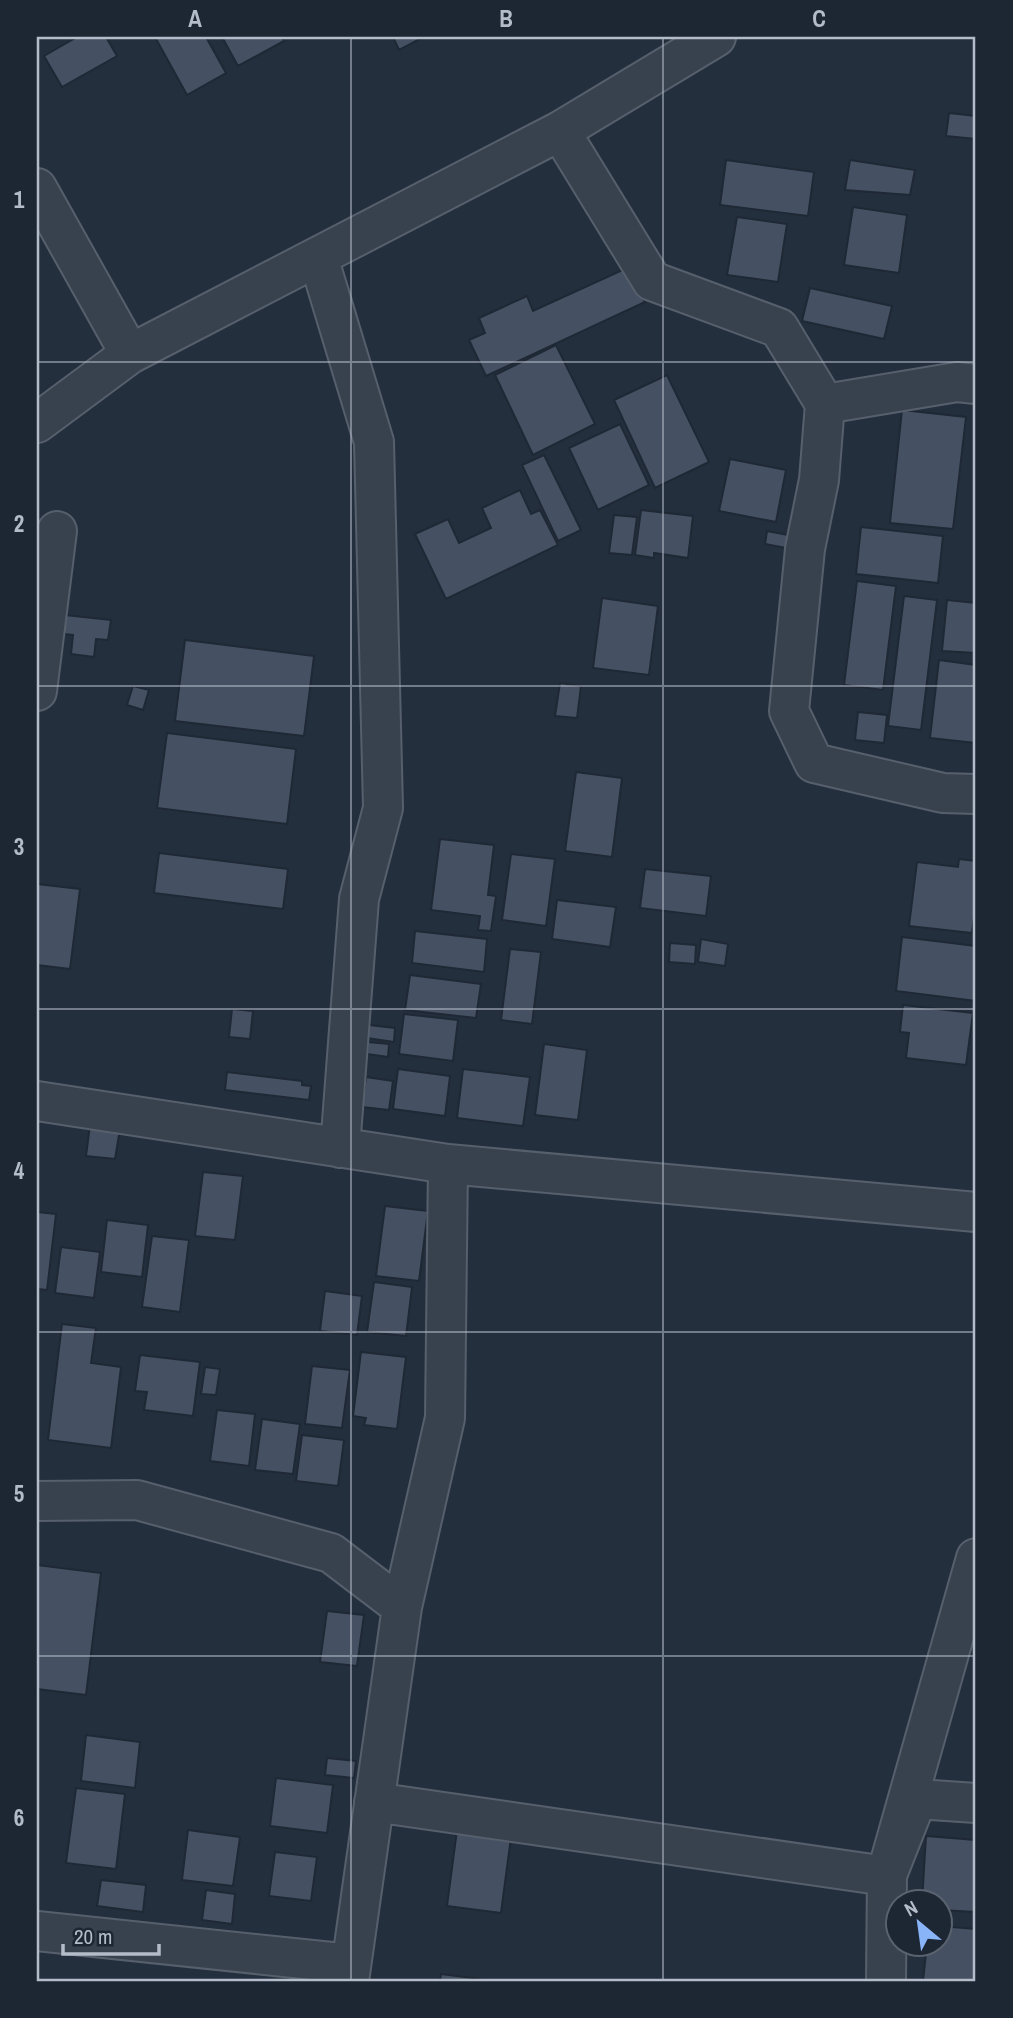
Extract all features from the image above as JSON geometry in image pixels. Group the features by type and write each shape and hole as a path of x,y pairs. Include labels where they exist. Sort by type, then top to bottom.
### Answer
{"street":[{"path":"37,423 130,354 559,131 716,37"},
{"path":"559,131 652,281 779,328 825,404 819,480 805,549 789,711 814,763 943,793 976,794"},
{"path":"37,188 130,354"},
{"path":"318,257 374,442 376,510 383,808 359,899 340,1148"},
{"path":"825,404 957,382 976,384"},
{"path":"37,691 57,531"},
{"path":"37,1101 448,1164 976,1212"},
{"path":"37,1931 350,1972 402,1607 445,1418 448,1164"},
{"path":"37,1502 137,1500 331,1553 402,1607"},
{"path":"374,1802 886,1876 976,1558"},
{"path":"886,1981 887,1875 917,1799 976,1804"}],"building":[{"path":"77,37 106,37 117,56 62,87 44,56"},
{"path":"155,37 206,37 226,73 187,95"},
{"path":"222,37 282,37 284,41 238,66"},
{"path":"393,37 421,37 422,38 399,50"},
{"path":"949,113 976,116 976,139 946,136"},
{"path":"726,160 814,172 808,216 720,205"},
{"path":"850,160 915,170 910,195 845,190"},
{"path":"853,207 907,215 899,273 844,265"},
{"path":"737,217 787,224 778,282 727,275"},
{"path":"629,267 645,302 486,376 469,340 485,333 479,318 527,296 533,311"},
{"path":"810,288 892,306 884,339 802,321"},
{"path":"556,345 595,424 533,455 495,375"},
{"path":"667,375 709,462 655,488 614,400"},
{"path":"902,410 966,417 953,529 890,523"},
{"path":"620,424 649,485 598,510 569,448"},
{"path":"544,455 581,530 558,541 522,465"},
{"path":"730,459 786,470 776,522 719,511"},
{"path":"520,490 531,514 540,510 558,545 446,599 415,534 448,519 459,543 491,528 482,508"},
{"path":"641,510 693,516 688,558 654,553 654,558 635,555"},
{"path":"614,515 637,517 632,555 609,553"},
{"path":"861,527 943,536 938,583 856,574"},
{"path":"767,531 788,535 786,548 765,544"},
{"path":"857,581 896,586 883,690 844,685"},
{"path":"904,596 937,600 921,730 888,726"},
{"path":"602,598 658,606 649,675 593,668"},
{"path":"947,600 976,603 976,653 942,651"},
{"path":"65,615 111,620 108,640 96,639 94,657 71,654 73,635 63,634"},
{"path":"185,640 314,656 304,736 175,721"},
{"path":"939,660 976,665 976,743 930,738"},
{"path":"560,683 581,686 577,718 555,716"},
{"path":"133,686 149,690 143,710 127,705"},
{"path":"858,712 887,715 884,743 855,740"},
{"path":"167,733 296,749 287,824 157,808"},
{"path":"576,772 622,778 612,857 565,851"},
{"path":"440,839 494,845 488,895 496,896 491,931 478,930 480,916 431,910"},
{"path":"159,853 288,869 283,909 154,893"},
{"path":"511,854 555,859 546,926 502,920"},
{"path":"959,859 976,861 976,902 972,933 909,926 917,862 958,867"},
{"path":"645,869 711,876 706,916 640,908"},
{"path":"37,884 80,889 70,969 37,965"},
{"path":"557,900 616,907 610,947 552,939"},
{"path":"415,931 487,939 484,972 412,963"},
{"path":"902,937 976,946 976,1001 896,991"},
{"path":"701,939 728,944 725,966 698,962"},
{"path":"670,943 696,945 695,964 669,962"},
{"path":"510,949 541,952 532,1024 501,1020"},
{"path":"410,975 481,984 476,1018 405,1010"},
{"path":"903,1005 973,1013 966,1065 906,1058 909,1033 900,1032"},
{"path":"232,1009 253,1011 250,1039 229,1037"},
{"path":"404,1014 458,1020 453,1061 399,1054"},
{"path":"369,1025 395,1028 394,1042 367,1038"},
{"path":"368,1042 389,1044 388,1057 367,1054"},
{"path":"544,1044 587,1050 578,1120 535,1115"},
{"path":"398,1069 450,1076 445,1116 393,1109"},
{"path":"463,1069 530,1077 523,1126 457,1118"},
{"path":"227,1072 302,1081 302,1085 311,1086 309,1100 225,1090"},
{"path":"366,1077 393,1081 389,1110 362,1107"},
{"path":"90,1125 120,1129 115,1159 86,1156"},
{"path":"203,1172 243,1176 235,1240 195,1236"},
{"path":"385,1206 428,1211 419,1281 376,1276"},
{"path":"37,1212 56,1214 47,1290 37,1289"},
{"path":"107,1220 148,1225 142,1277 101,1272"},
{"path":"152,1236 189,1240 180,1312 142,1307"},
{"path":"61,1247 100,1252 94,1298 55,1293"},
{"path":"374,1282 412,1287 406,1336 367,1332"},
{"path":"325,1291 362,1296 357,1335 320,1331"},
{"path":"62,1324 96,1328 91,1363 121,1367 111,1448 48,1440"},
{"path":"361,1352 406,1357 397,1429 364,1425 366,1418 353,1416"},
{"path":"140,1355 200,1362 193,1416 144,1410 147,1392 135,1391"},
{"path":"312,1366 350,1370 342,1428 305,1424"},
{"path":"205,1367 220,1369 216,1395 201,1394"},
{"path":"217,1410 255,1414 249,1466 210,1461"},
{"path":"262,1419 300,1424 293,1474 255,1470"},
{"path":"302,1435 344,1440 338,1486 296,1481"},
{"path":"37,1565 101,1573 86,1695 37,1689"},
{"path":"327,1611 364,1615 357,1666 320,1662"},
{"path":"86,1735 140,1742 135,1788 81,1781"},
{"path":"327,1758 356,1761 354,1778 325,1775"},
{"path":"276,1778 333,1785 327,1833 270,1826"},
{"path":"76,1788 125,1794 116,1869 66,1863"},
{"path":"188,1830 240,1837 233,1886 182,1880"},
{"path":"457,1830 511,1837 501,1913 447,1906"},
{"path":"926,1836 976,1840 976,1912 954,1911 954,1888 923,1888"},
{"path":"275,1852 317,1857 311,1901 269,1896"},
{"path":"101,1880 146,1885 143,1912 97,1906"},
{"path":"206,1890 235,1894 232,1924 202,1920"},
{"path":"954,1927 976,1929 976,1981 923,1981 925,1958 954,1958"},
{"path":"441,1974 480,1979 440,1981"}]}
